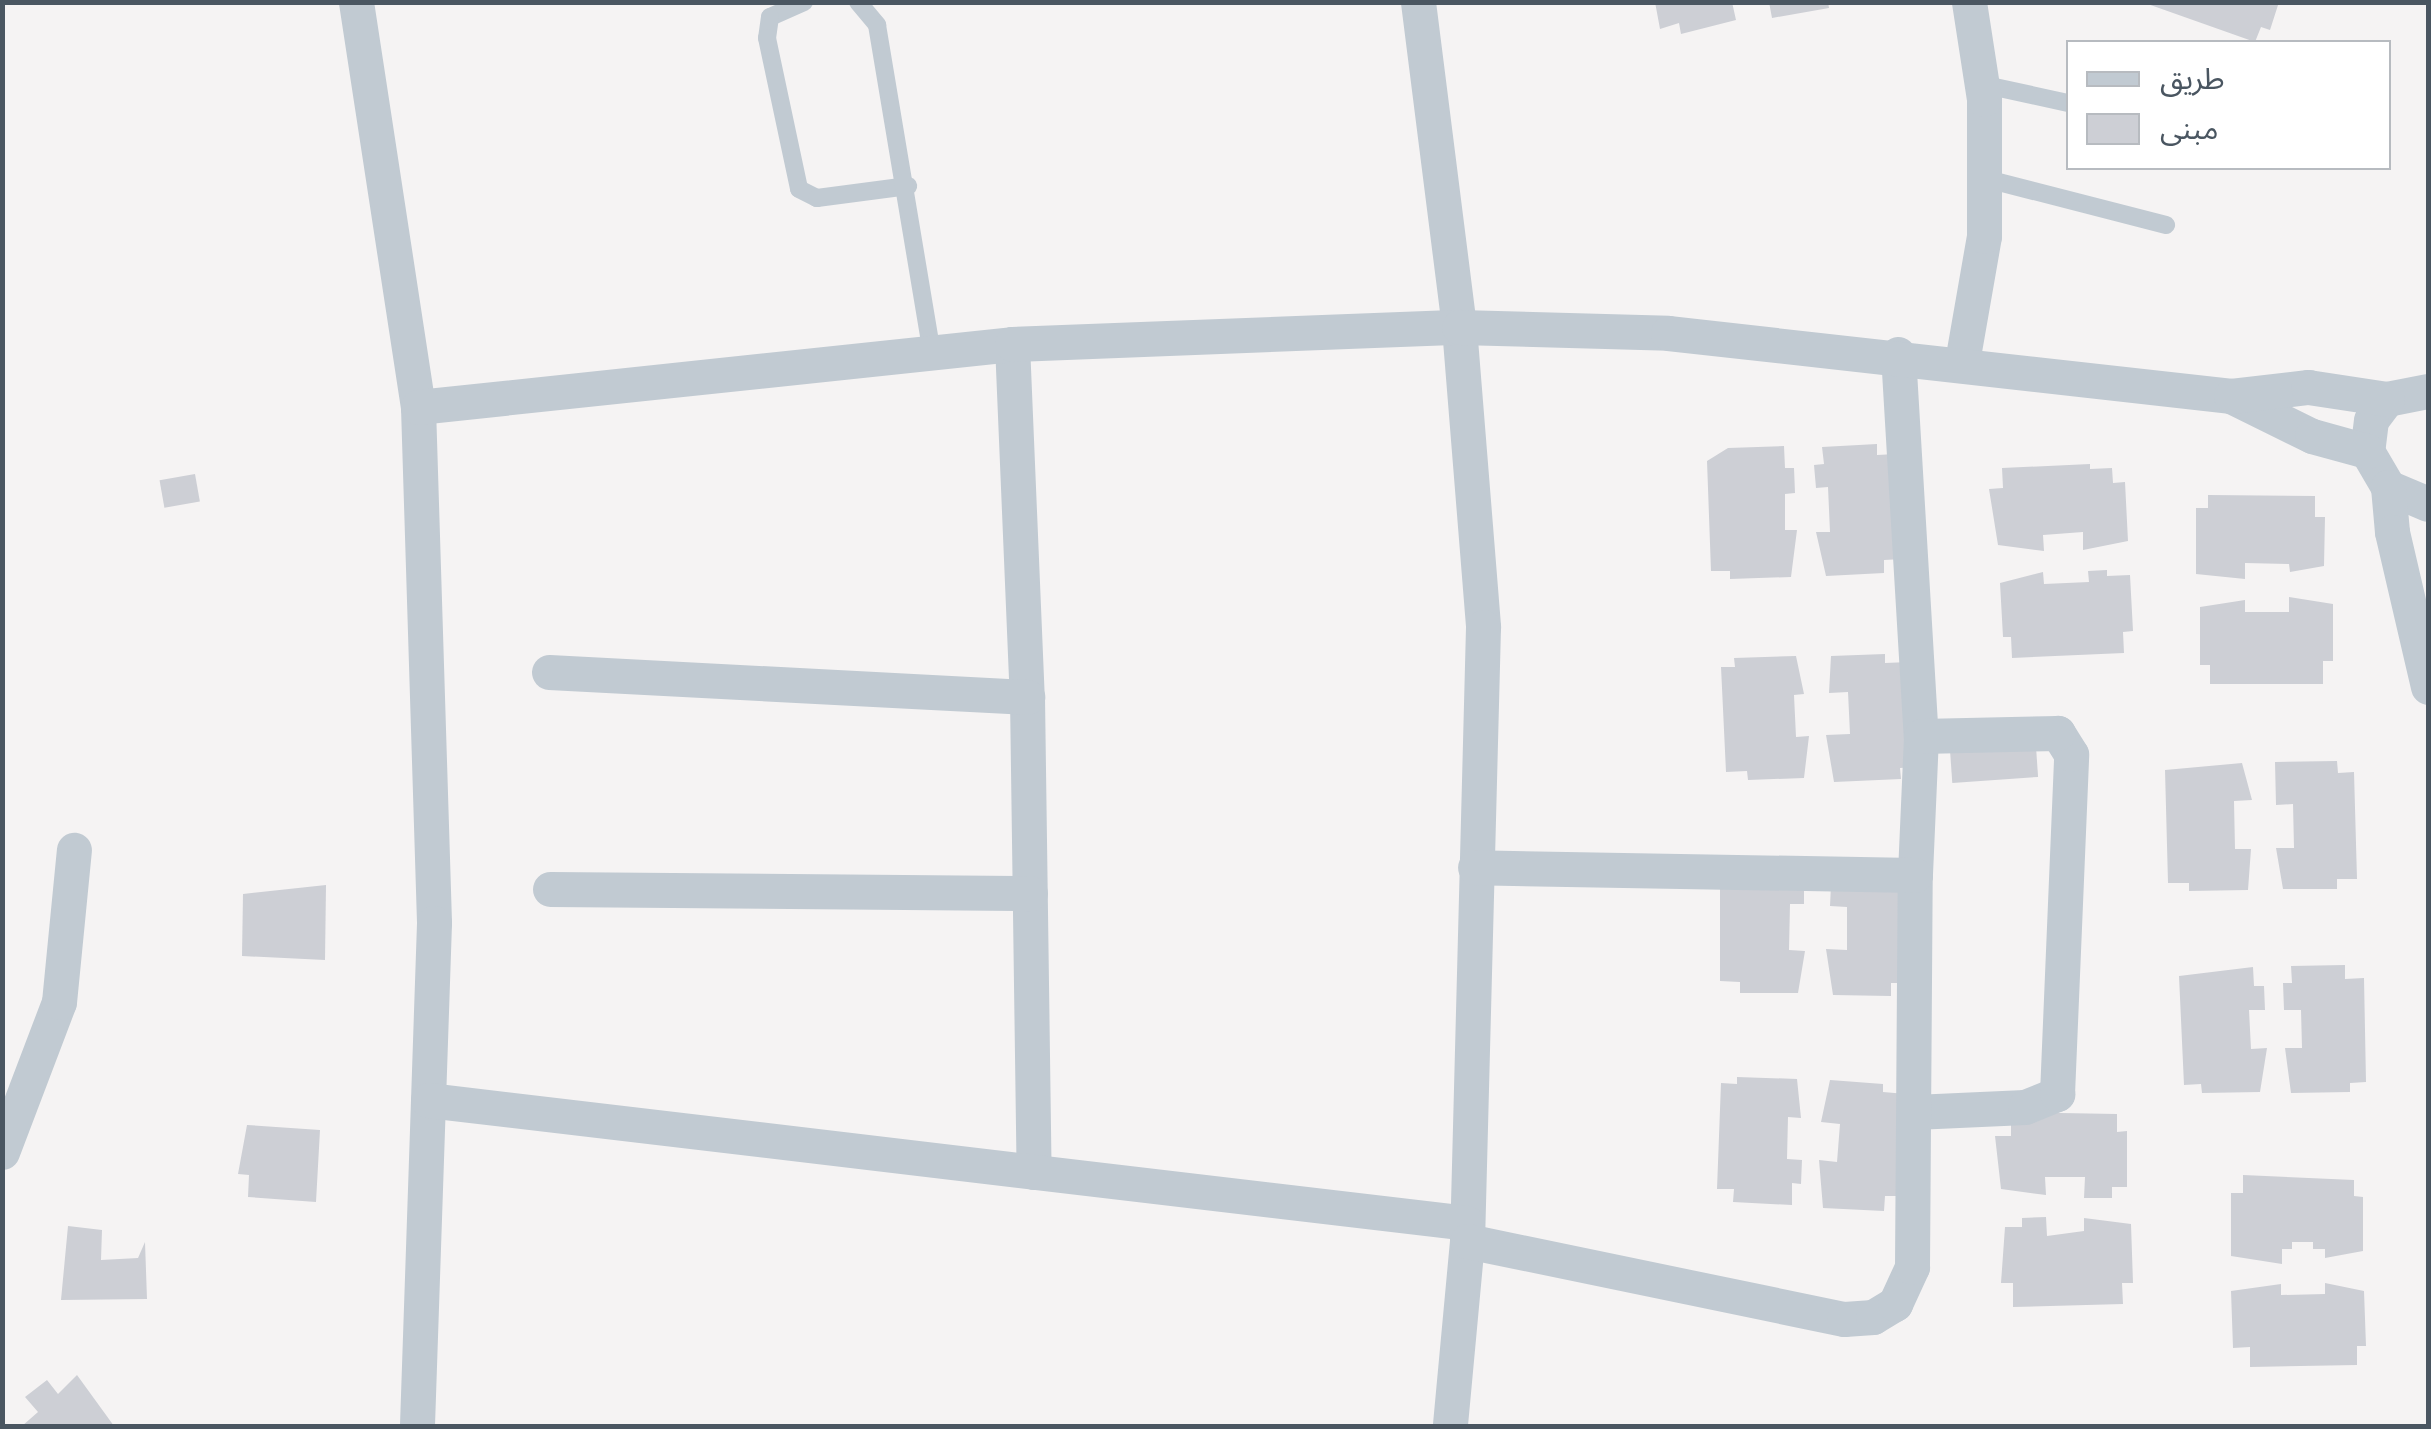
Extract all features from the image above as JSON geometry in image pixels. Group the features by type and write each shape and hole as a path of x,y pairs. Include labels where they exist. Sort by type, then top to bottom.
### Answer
{"street":[{"path":"356,2 418,407 434,922 417,1426"},
{"path":"1418,2 1459,327 1484,627 1467,1232 1450,1426"},
{"path":"1962,362 1984,236 1980,84 1970,2"},
{"path":"418,407 1012,344 1459,327 1668,333 1898,354 2232,396 2308,386 2387,399 2428,391"},
{"path":"1012,344 1027,697 1034,1172"},
{"path":"428,1100 1034,1172 1467,1232 1844,1319 1873,1317 1906,1290 1912,1268 1915,875 1921,736 1898,354"},
{"path":"2232,396 2312,436 2367,451"},
{"path":"2387,399 2371,420 2367,451 2388,487 2392,532 2426,633 2428,686"},
{"path":"2388,487 2428,504"},
{"path":"549,672 1027,697"},
{"path":"1914,1112 2025,1107 2057,1094 2071,754 2058,733 1921,736"},
{"path":"2,1152 60,1002 74,850"},
{"path":"1475,867 1915,875"},
{"path":"550,889 1030,892"}],"lane":[{"path":"804,2 770,17 767,38 799,190 817,198 908,186"},
{"path":"858,2 877,25 908,186 932,352"},
{"path":"1980,84 2066,103"},
{"path":"1982,178 2166,225"}],"building":[{"path":"1655,2 1732,2 1736,20 1681,34 1679,23 1660,29"},
{"path":"1769,2 1828,2 1829,8 1772,18"},
{"path":"2142,2 2279,2 2270,30 2261,27 2256,40"},
{"path":"1877,444 1877,455 1896,454 1903,559 1884,560 1884,573 1826,576 1816,532 1830,532 1828,487 1816,488 1814,465 1824,464 1822,447"},
{"path":"1784,446 1785,468 1794,468 1795,493 1785,494 1785,530 1797,530 1791,577 1730,579 1730,571 1711,571 1707,461 1728,448"},
{"path":"2090,464 2090,469 2112,468 2113,483 2125,482 2128,541 2083,550 2083,532 2043,535 2044,551 1998,545 1989,489 2003,488 2002,468"},
{"path":"195,474 200,502 164,508 160,480"},
{"path":"2208,495 2315,496 2315,517 2325,517 2324,566 2290,572 2289,564 2245,563 2245,579 2196,574 2196,508 2208,508"},
{"path":"2107,570 2107,576 2130,575 2133,631 2123,632 2124,653 2012,658 2011,637 2003,637 2000,583 2043,572 2044,584 2089,582 2088,571"},
{"path":"2289,597 2333,604 2333,661 2323,661 2323,684 2210,684 2210,665 2200,665 2200,607 2245,600 2245,612 2289,612"},
{"path":"1885,654 1885,663 1909,662 1913,767 1900,768 1901,779 1834,782 1826,735 1850,734 1848,692 1829,693 1831,656"},
{"path":"1796,656 1804,694 1794,695 1796,737 1809,736 1804,778 1748,780 1747,771 1726,772 1721,667 1735,667 1734,658"},
{"path":"2036,747 2038,777 1952,783 1950,753"},
{"path":"2337,761 2338,773 2354,772 2357,879 2337,879 2337,889 2283,889 2276,848 2294,848 2293,804 2276,805 2275,762"},
{"path":"2242,763 2252,800 2234,801 2235,849 2251,849 2248,890 2189,891 2189,883 2168,883 2165,770"},
{"path":"1720,874 1804,888 1804,904 1790,904 1789,950 1805,951 1798,993 1740,993 1740,982 1720,981"},
{"path":"326,885 325,960 242,956 243,894"},
{"path":"1831,885 1912,885 1909,983 1891,983 1891,996 1833,995 1826,949 1847,950 1847,907 1830,906"},
{"path":"2345,965 2345,979 2364,978 2366,1082 2350,1083 2350,1092 2291,1093 2285,1048 2302,1048 2301,1010 2284,1010 2283,983 2292,983 2291,966"},
{"path":"2253,967 2254,986 2264,986 2265,1010 2249,1010 2251,1049 2267,1048 2260,1092 2202,1093 2201,1084 2184,1085 2179,976"},
{"path":"1737,1077 1797,1079 1801,1118 1788,1117 1787,1159 1802,1160 1801,1184 1792,1183 1792,1205 1733,1202 1734,1189 1717,1189 1721,1083 1737,1084"},
{"path":"1830,1080 1883,1084 1883,1092 1906,1094 1899,1196 1885,1196 1884,1211 1823,1208 1819,1160 1837,1162 1840,1124 1821,1122"},
{"path":"2011,1112 2117,1114 2117,1132 2127,1131 2127,1187 2112,1187 2112,1198 2084,1198 2085,1177 2045,1177 2046,1195 2001,1189 1995,1136 2011,1136"},
{"path":"247,1125 320,1130 316,1202 248,1197 249,1175 238,1174"},
{"path":"2243,1175 2354,1180 2354,1196 2363,1197 2363,1251 2325,1258 2325,1249 2313,1249 2313,1242 2292,1242 2292,1249 2282,1249 2282,1264 2231,1256 2231,1193 2243,1193"},
{"path":"2046,1217 2047,1236 2084,1231 2084,1218 2131,1224 2133,1283 2122,1283 2123,1304 2013,1307 2013,1283 2001,1283 2005,1227 2022,1227 2022,1218"},
{"path":"68,1226 102,1230 101,1260 138,1258 145,1242 147,1299 61,1300"},
{"path":"2325,1283 2364,1291 2366,1346 2357,1346 2357,1365 2250,1367 2250,1347 2233,1348 2231,1291 2281,1284 2281,1295 2325,1294"},
{"path":"77,1375 114,1426 22,1426 38,1412 25,1397 47,1380 58,1394"}]}
